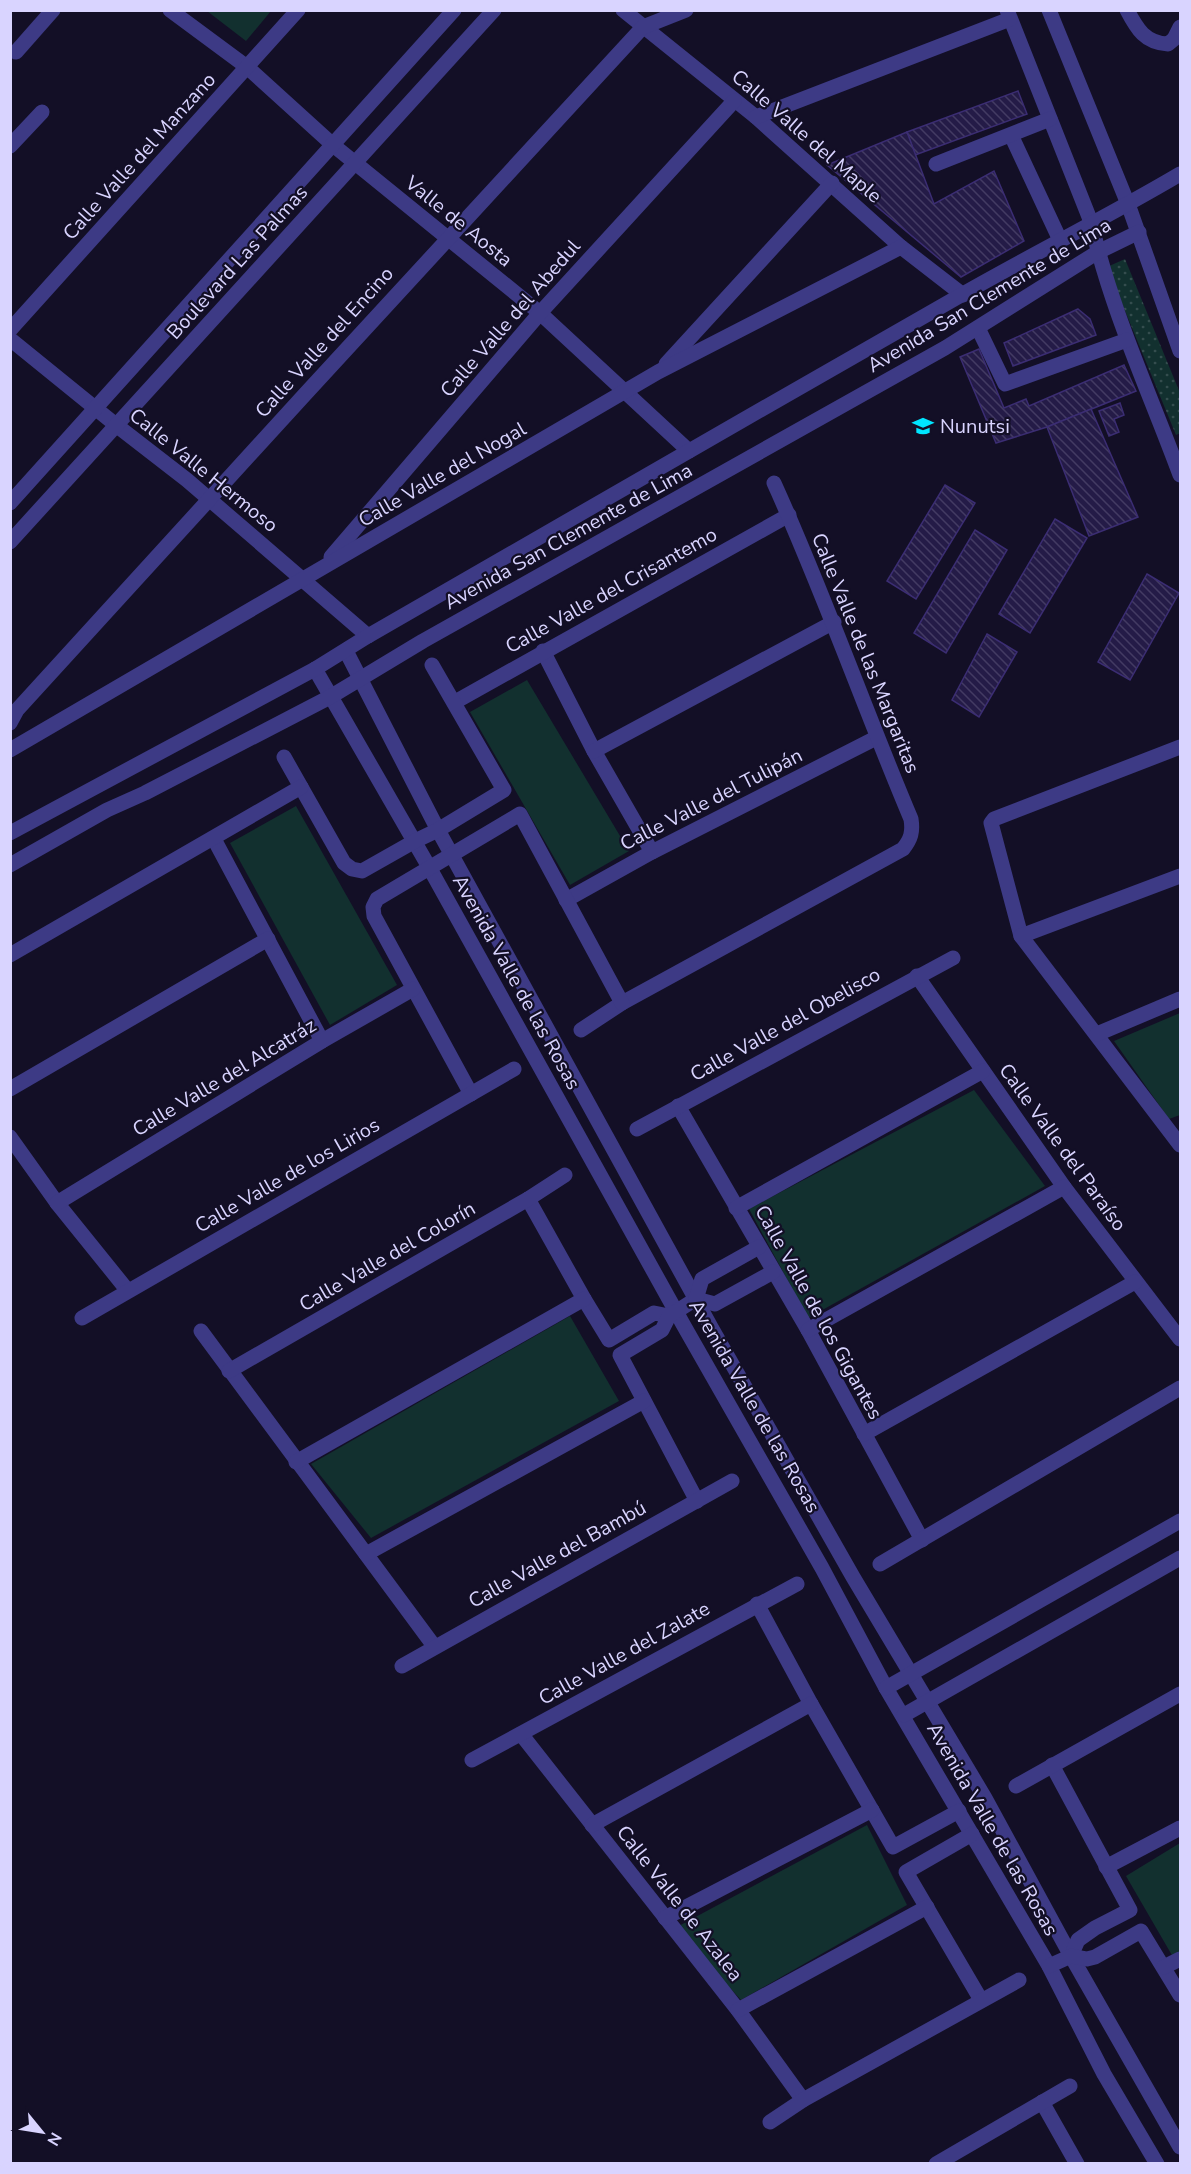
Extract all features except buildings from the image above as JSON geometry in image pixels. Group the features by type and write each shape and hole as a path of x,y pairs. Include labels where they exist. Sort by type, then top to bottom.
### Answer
{"street":[{"path":"16,52 53,10"},
{"name":"Valle de Aosta","path":"170,10 247,67 333,145 540,314 627,392 689,452"},
{"name":"Calle Valle del Manzano","path":"10,330 298,10"},
{"name":"Boulevard Las Palmas","path":"10,503 454,10"},
{"name":"Boulevard Las Palmas","path":"10,542 494,10"},
{"name":"Calle Valle del Maple","path":"623,10 756,117 901,246 963,295"},
{"name":"Calle Valle del Encino","path":"10,723 17,710 209,498 643,27 686,10"},
{"path":"1049,10 1128,204 1180,351"},
{"path":"1127,10 1138,31 1147,39 1159,43 1168,44 1174,39 1180,27"},
{"path":"756,117 1009,15 1091,222 1098,252 1127,340 1177,455 1180,475"},
{"name":"Calle Valle del Abedul","path":"322,567 540,314 734,101"},
{"path":"10,146 42,112"},
{"path":"936,164 1050,119"},
{"path":"1011,135 1060,240"},
{"name":"Avenida San Clemente de Lima","path":"10,833 315,669 368,636 963,295 1180,174"},
{"path":"658,372 832,183"},
{"name":"Avenida San Clemente de Lima","path":"10,865 107,810 145,793 330,697 423,641 978,328 1098,252 1138,232"},
{"name":"Calle Valle del Nogal","path":"10,750 658,372 901,246"},
{"path":"978,328 1005,384 1127,340"},
{"name":"Calle Valle Hermoso","path":"10,339 97,408 116,426 209,498 368,636"},
{"name":"Calle Valle de las Margaritas","path":"622,1003 903,849 911,839 911,819 876,738 834,622 774,483"},
{"name":"Calle Valle del Crisantemo","path":"455,702 789,515"},
{"path":"594,751 834,622"},
{"name":"Avenida Valle de las Rosas","path":"346,651 438,830 696,1299 853,1577 990,1808 1071,1956 1180,2146"},
{"path":"543,651 594,751 652,852"},
{"path":"284,757 344,862 352,869 362,871 438,830 504,790 432,665"},
{"name":"Avenida Valle de las Rosas","path":"315,669 415,841 673,1313 817,1557 886,1688 904,1715 1049,1966 1104,2074 1157,2163"},
{"name":"Calle Valle del Tulipán","path":"567,900 652,852 876,738"},
{"path":"1180,747 994,819 991,823 1021,936 1097,1034 1175,1127 1180,1145"},
{"path":"10,955 301,787"},
{"path":"471,1094 374,916 373,907 377,898 520,814 622,1003 581,1030"},
{"path":"214,839 322,1041"},
{"path":"1021,936 1180,876"},
{"path":"10,1089 268,939"},
{"name":"Calle Valle del Obelisco","path":"637,1129 954,958"},
{"name":"Calle Valle del Paraíso","path":"917,976 1064,1187 1180,1339"},
{"name":"Calle Valle del Alcatráz","path":"57,1203 322,1041 413,989"},
{"path":"1097,1034 1180,999"},
{"name":"Calle Valle de los Lirios","path":"82,1318 514,1069"},
{"path":"736,1208 983,1071"},
{"name":"Calle Valle de los Gigantes","path":"678,1106 808,1330 922,1540"},
{"path":"10,1137 57,1203 128,1291"},
{"name":"Calle Valle del Colorín","path":"229,1371 528,1199 565,1175"},
{"path":"808,1330 1064,1187"},
{"path":"528,1199 609,1340 654,1313 673,1313"},
{"path":"697,1501 620,1355 662,1330 673,1313 696,1299 702,1279 759,1247"},
{"path":"696,1299 715,1304 773,1272"},
{"path":"864,1434 1135,1282"},
{"path":"297,1462 584,1299"},
{"path":"201,1331 434,1646"},
{"path":"880,1564 1180,1388"},
{"path":"366,1554 644,1401"},
{"name":"Calle Valle del Bambú","path":"402,1666 732,1481"},
{"path":"886,1688 1180,1521"},
{"path":"904,1715 1180,1558"},
{"name":"Calle Valle del Zalate","path":"472,1760 797,1584"},
{"path":"758,1604 811,1704 893,1847 959,1811"},
{"path":"1016,1786 1180,1695"},
{"path":"592,1825 811,1704"},
{"name":"Calle Valle de Azalea","path":"521,1734 738,2010 803,2100"},
{"path":"1052,1764 1130,1910 1078,1940 1071,1956"},
{"path":"665,1918 872,1810"},
{"path":"1106,1867 1180,1828"},
{"path":"972,1834 906,1872 981,2000"},
{"path":"738,2010 927,1907"},
{"path":"1049,1966 1071,1956 1087,1959 1095,1957 1141,1931 1180,1995"},
{"path":"1164,1967 1180,1959"},
{"path":"770,2122 803,2100 1019,1980"},
{"path":"936,2163 1070,2086"},
{"path":"1042,2102 1077,2163"}],"green space":[{"path":"207,11 271,11 246,41"},
{"path":"1125,259 1180,393 1180,433 1176,435 1107,267"},
{"path":"527,680 629,851 570,885 470,712"},
{"path":"296,806 397,985 330,1025 230,843"},
{"path":"1180,1013 1180,1115 1169,1119 1114,1041"},
{"path":"974,1090 1045,1186 808,1318 749,1209"},
{"path":"570,1316 619,1401 371,1538 311,1464"},
{"path":"867,1825 907,1905 741,2000 675,1928"},
{"path":"1180,1843 1180,1953 1173,1957 1126,1876"}],"place":[{"name":"Nunutsi","path":"923,426"}]}
